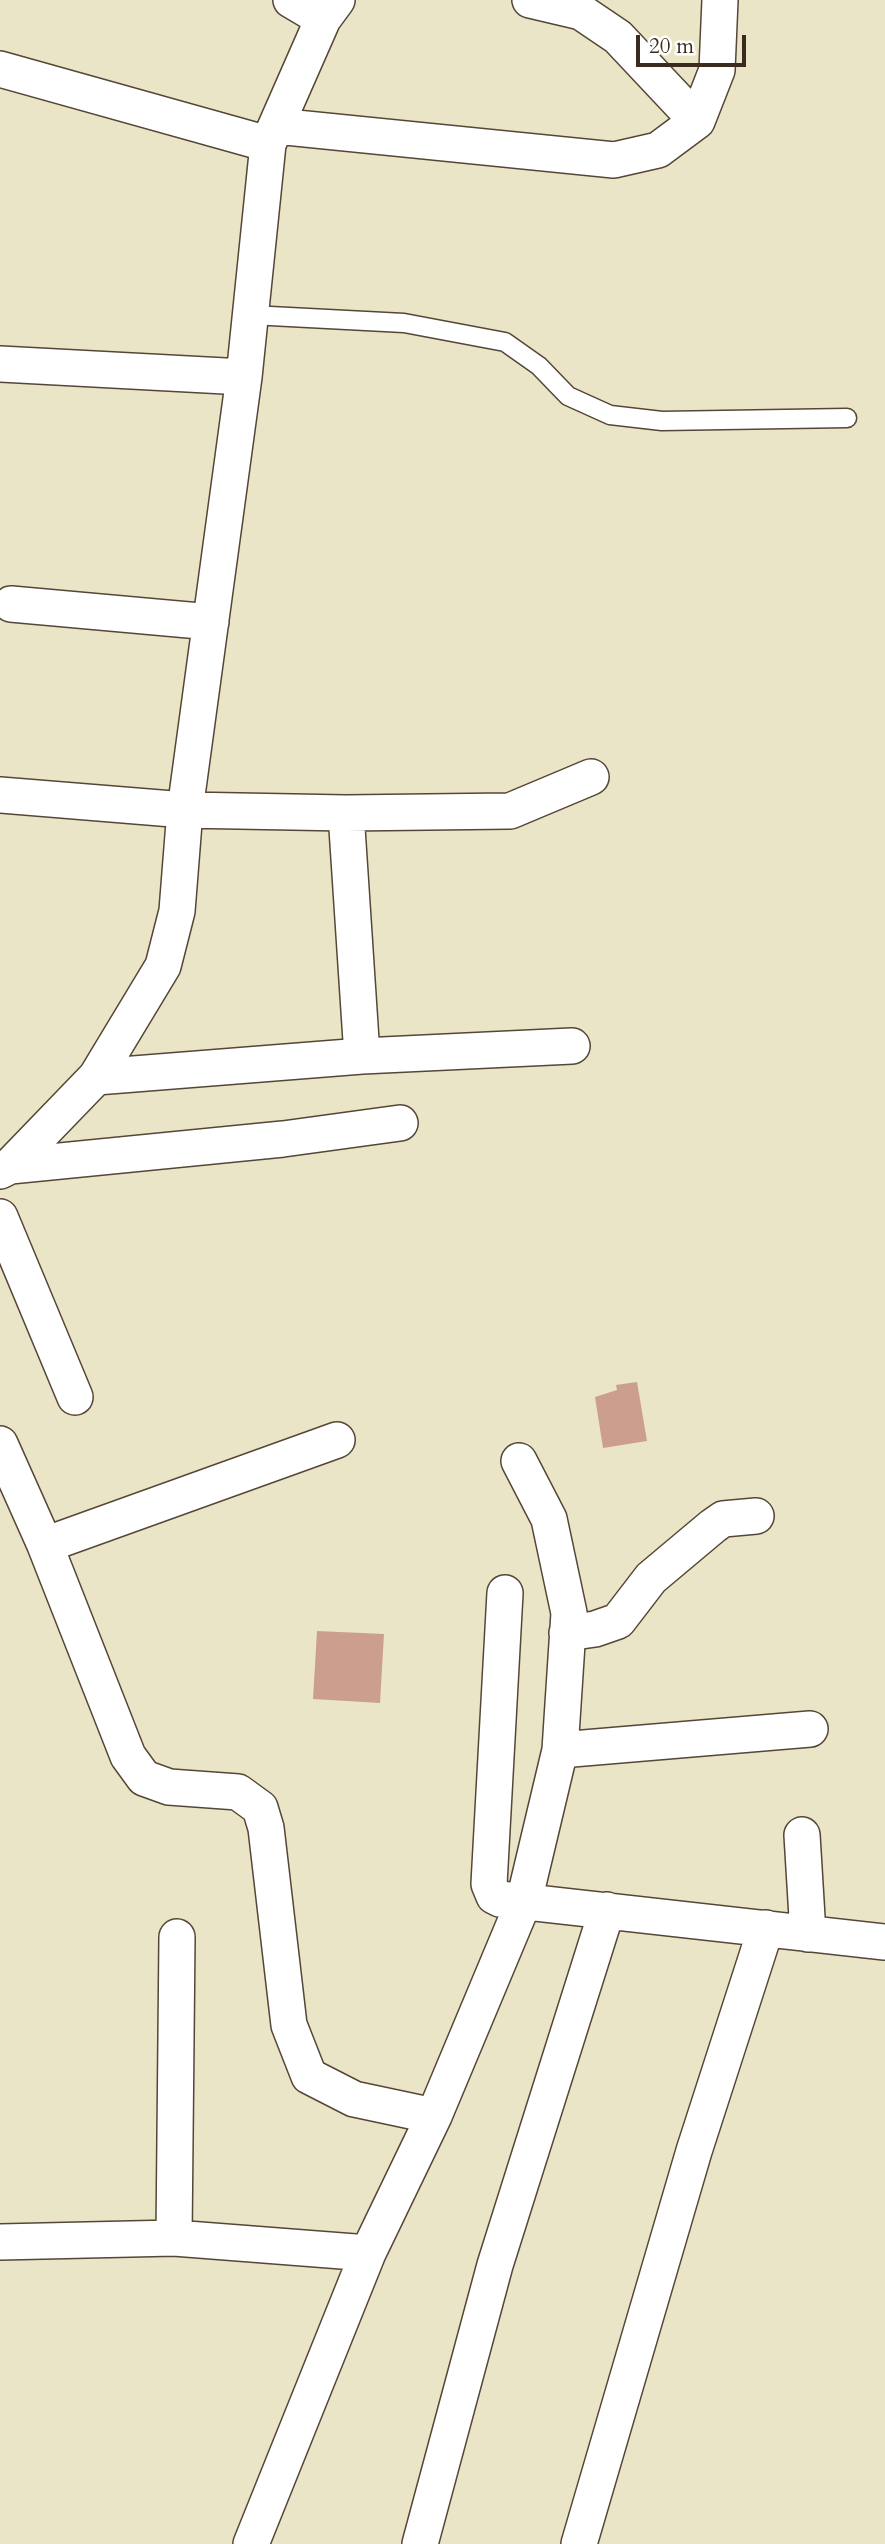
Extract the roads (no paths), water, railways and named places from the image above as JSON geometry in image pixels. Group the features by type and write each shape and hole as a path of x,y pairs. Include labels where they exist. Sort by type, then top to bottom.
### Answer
{"street":[{"path":"5,1169 96,1077 163,966 177,911 185,810 244,377 272,135 330,10 291,0"},
{"path":"530,0 581,12 618,37 696,121"},
{"path":"0,69 272,135 614,160 658,150 696,121 717,70 720,0"},
{"path":"0,364 244,377"},
{"path":"11,604 211,622"},
{"path":"0,794 185,810 346,813 510,811 591,777"},
{"path":"346,813 362,1056"},
{"path":"96,1077 362,1056 572,1046"},
{"path":"5,1169 269,1141 400,1123"},
{"path":"0,1217 75,1397"},
{"path":"45,1545 337,1440"},
{"path":"0,1444 45,1545 128,1756 144,1778 169,1787 238,1792 260,1808 266,1828 289,2025 309,2076 354,2099 434,2116"},
{"path":"251,2544 368,2253 434,2116 524,1901 560,1750 569,1613 549,1519 519,1461"},
{"path":"567,1633 594,1629 618,1620 651,1578 713,1527 723,1520 756,1516"},
{"path":"505,1593 490,1891 500,1899 885,1942"},
{"path":"560,1750 810,1730"},
{"path":"802,1835 808,1934"},
{"path":"420,2544 495,2265 607,1910"},
{"path":"579,2544 694,2151 766,1928"},
{"path":"174,2238 177,1937"},
{"path":"0,2242 174,2238 368,2253"}],"lane":[{"path":"251,315 404,323 505,342 539,366 568,396 610,415 662,421 847,418"}]}
